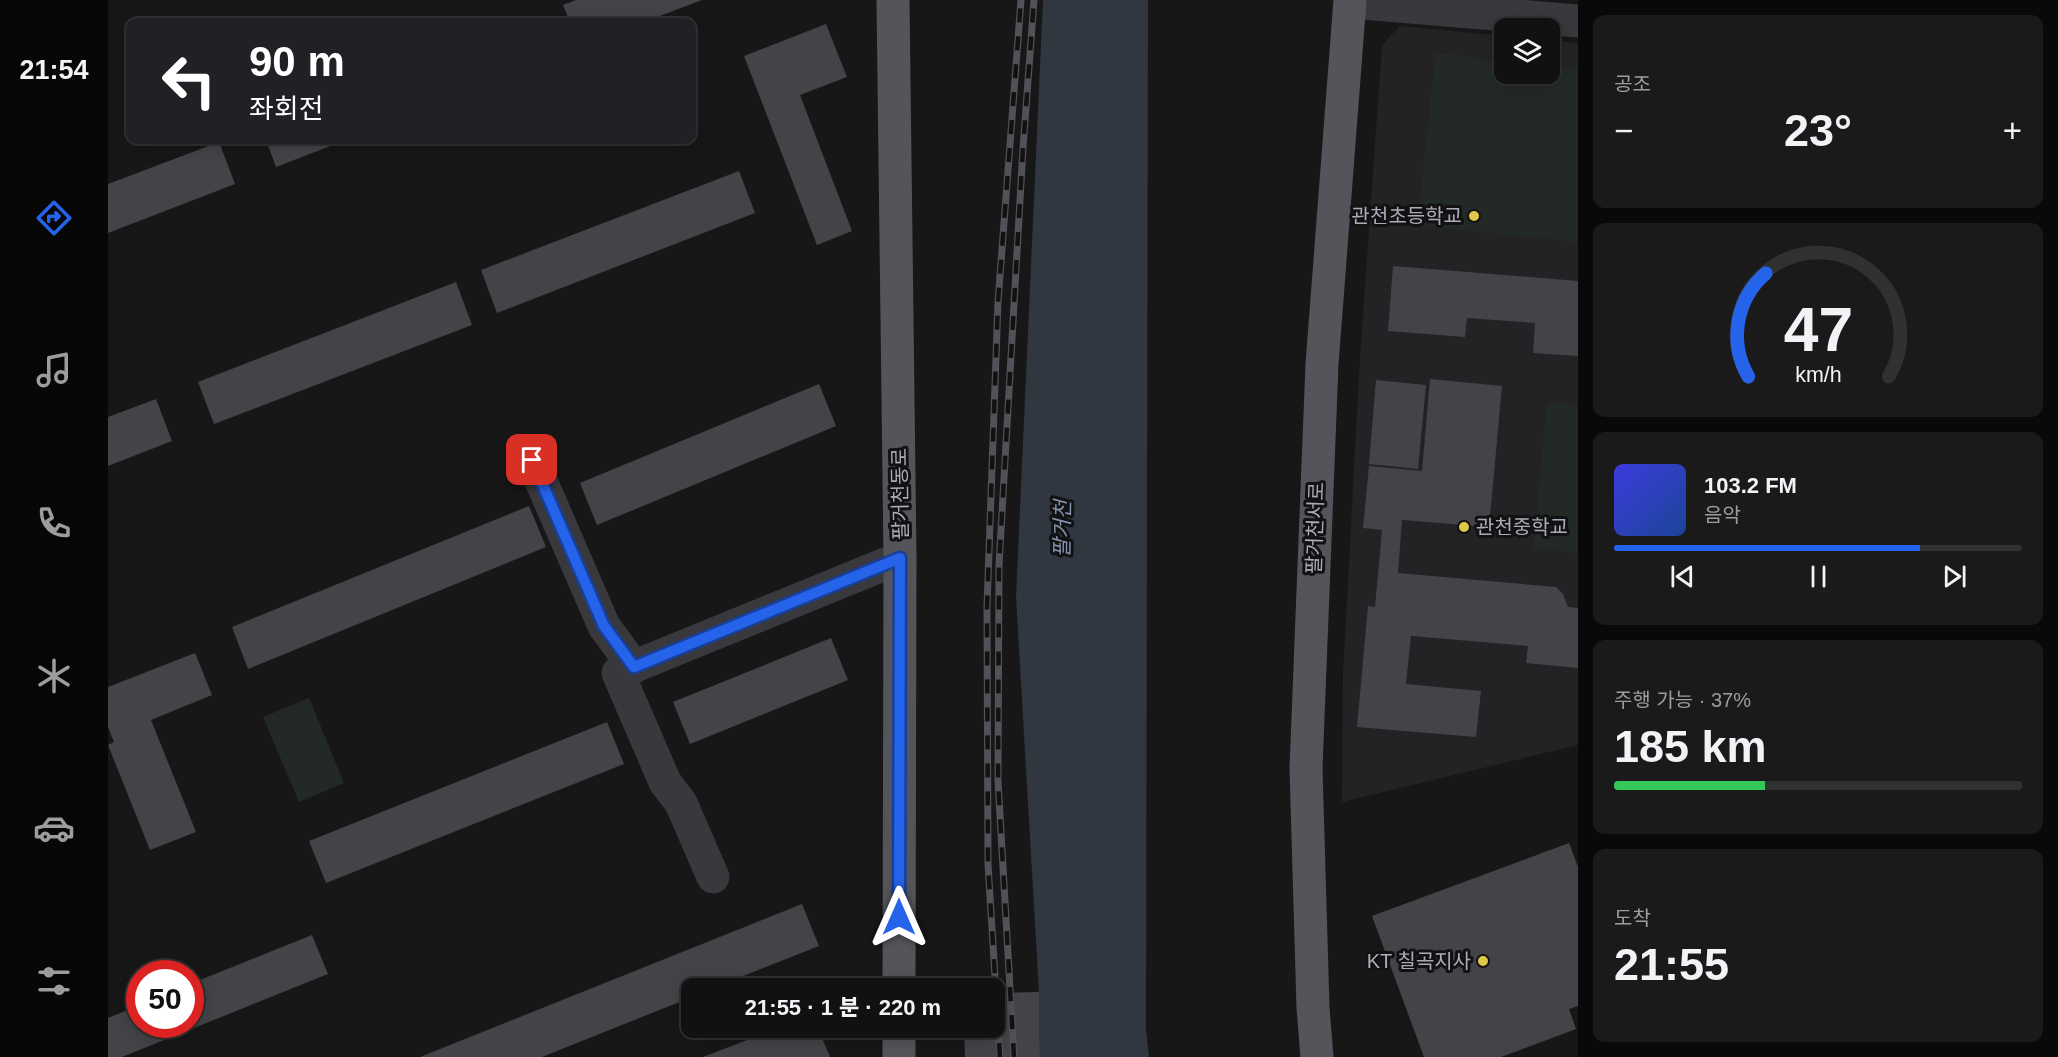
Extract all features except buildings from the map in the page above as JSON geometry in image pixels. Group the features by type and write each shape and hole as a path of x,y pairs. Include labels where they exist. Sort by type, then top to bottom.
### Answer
{"main road":[{"name":"팔거천동로","path":"893,0 900,558 899,978"},
{"name":"팔거천서로","path":"1317,1057 1313,1008 1306,768 1322,364 1350,1"},
{"path":"899,1038 899,1057"}],"street":[{"path":"1350,1 1578,21"},
{"path":"532,460 604,626 634,667"},
{"path":"713,877 681,803 665,782 618,673 900,558"}],"shaded area":[{"path":"1400,26 1494,35 1494,84 1560,84 1560,41 1578,43 1578,745 1342,802 1343,674 1360,358 1382,45"},
{"path":"1436,53 1494,59 1494,84 1560,84 1560,66 1578,68 1578,242 1417,225"},
{"path":"1547,402 1578,405 1578,553 1533,549"},
{"path":"309,698 344,783 299,802 263,717"}],"water":[{"name":"팔거천","path":"1043,0 1148,0 1146,1029 1149,1057 1040,1057 1039,992 1016,597"}],"railway":[{"path":"1000,1057 988,864 987,607 998,302 1021,0"},
{"path":"1014,1057 998,781 999,565 1023,148 1034,0"}],"place":[{"name":"관천초등학교","path":"1474,216"},
{"name":"관천중학교","path":"1464,527"},
{"name":"KT 칠곡지사","path":"1483,961"}],"route":[{"path":"532,460 604,626 634,667 900,558 899,917"}]}
